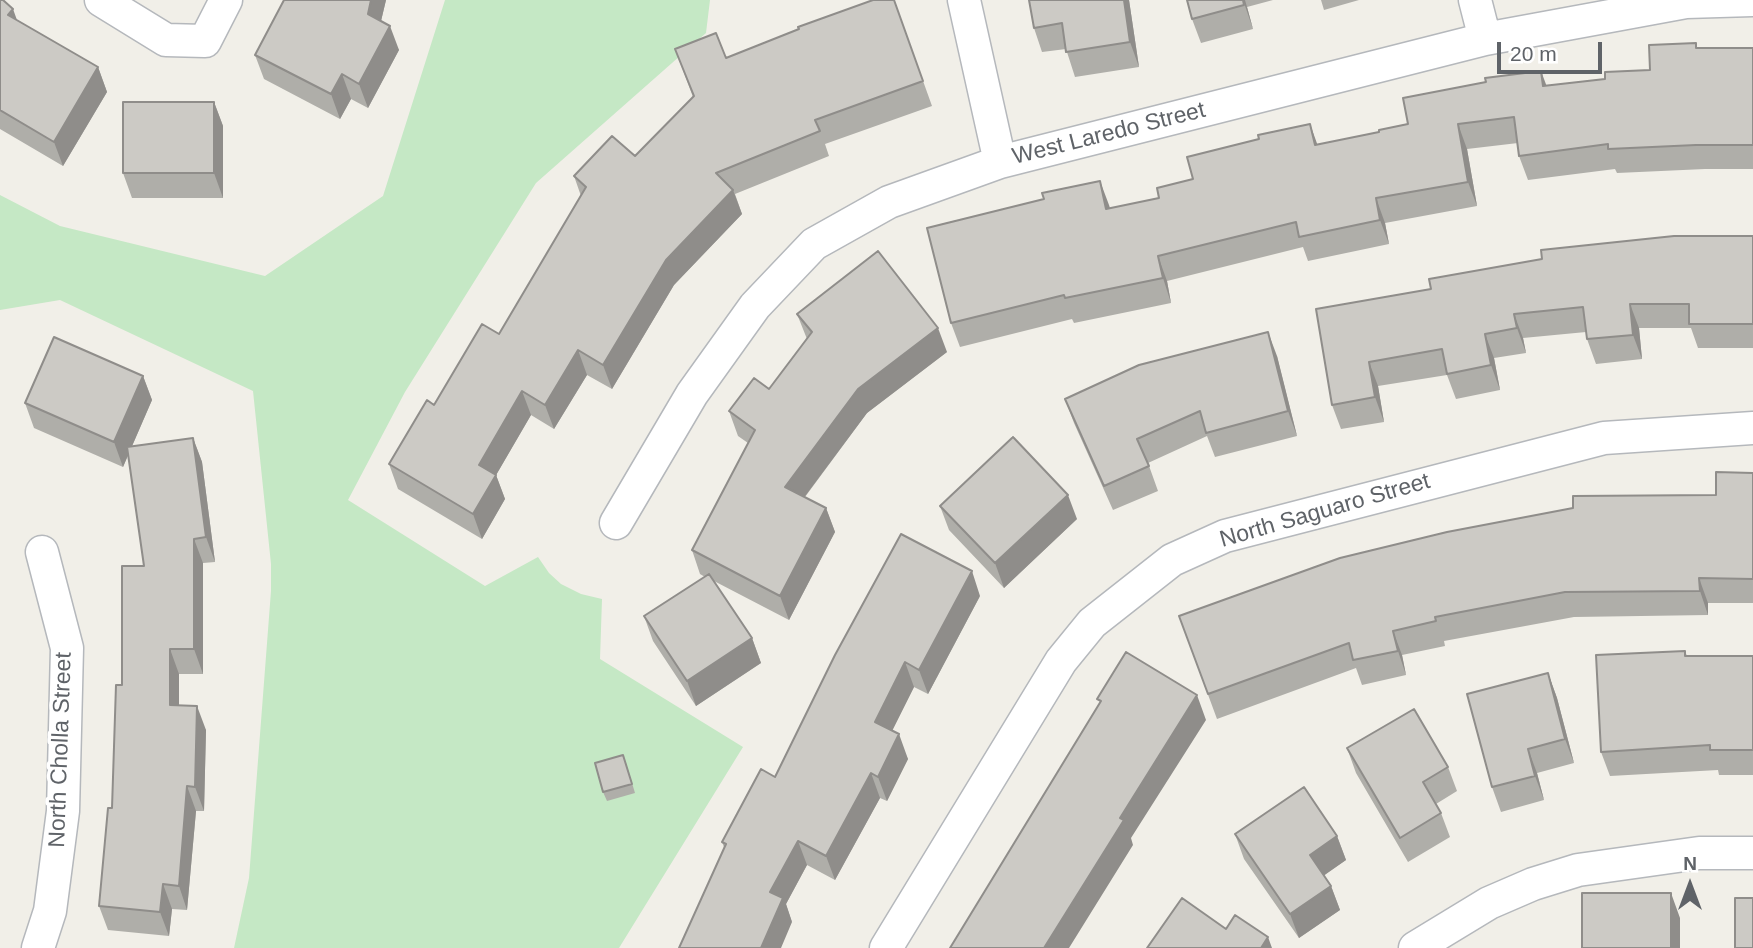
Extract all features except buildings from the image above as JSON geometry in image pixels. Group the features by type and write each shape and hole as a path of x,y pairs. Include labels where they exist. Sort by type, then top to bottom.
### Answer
{"street":[{"path":"101,0 166,40 205,41 226,0"},
{"path":"964,0 1000,162"},
{"path":"1475,0 1485,39"},
{"name":"West Laredo Street","path":"616,523 692,394 755,306 814,244 889,202 1000,162 1485,39 1686,2 1753,0"},
{"name":"North Saguaro Street","path":"886,948 1061,661 1092,623 1172,560 1225,536 1604,438 1753,428"},
{"name":"North Cholla Street","path":"38,948 50,911 63,811 67,648 42,552"},
{"path":"1431,944 1489,903 1533,884 1578,870 1699,853 1753,853"}],"green space":[{"path":"445,0 710,0 706,33 536,183 405,392 348,500 485,586 538,557 561,584 581,594 602,599 600,659 743,747 619,948 234,948 249,878 271,591 271,564 253,391 60,300 0,310 0,195 60,226 265,276 383,196"}]}
